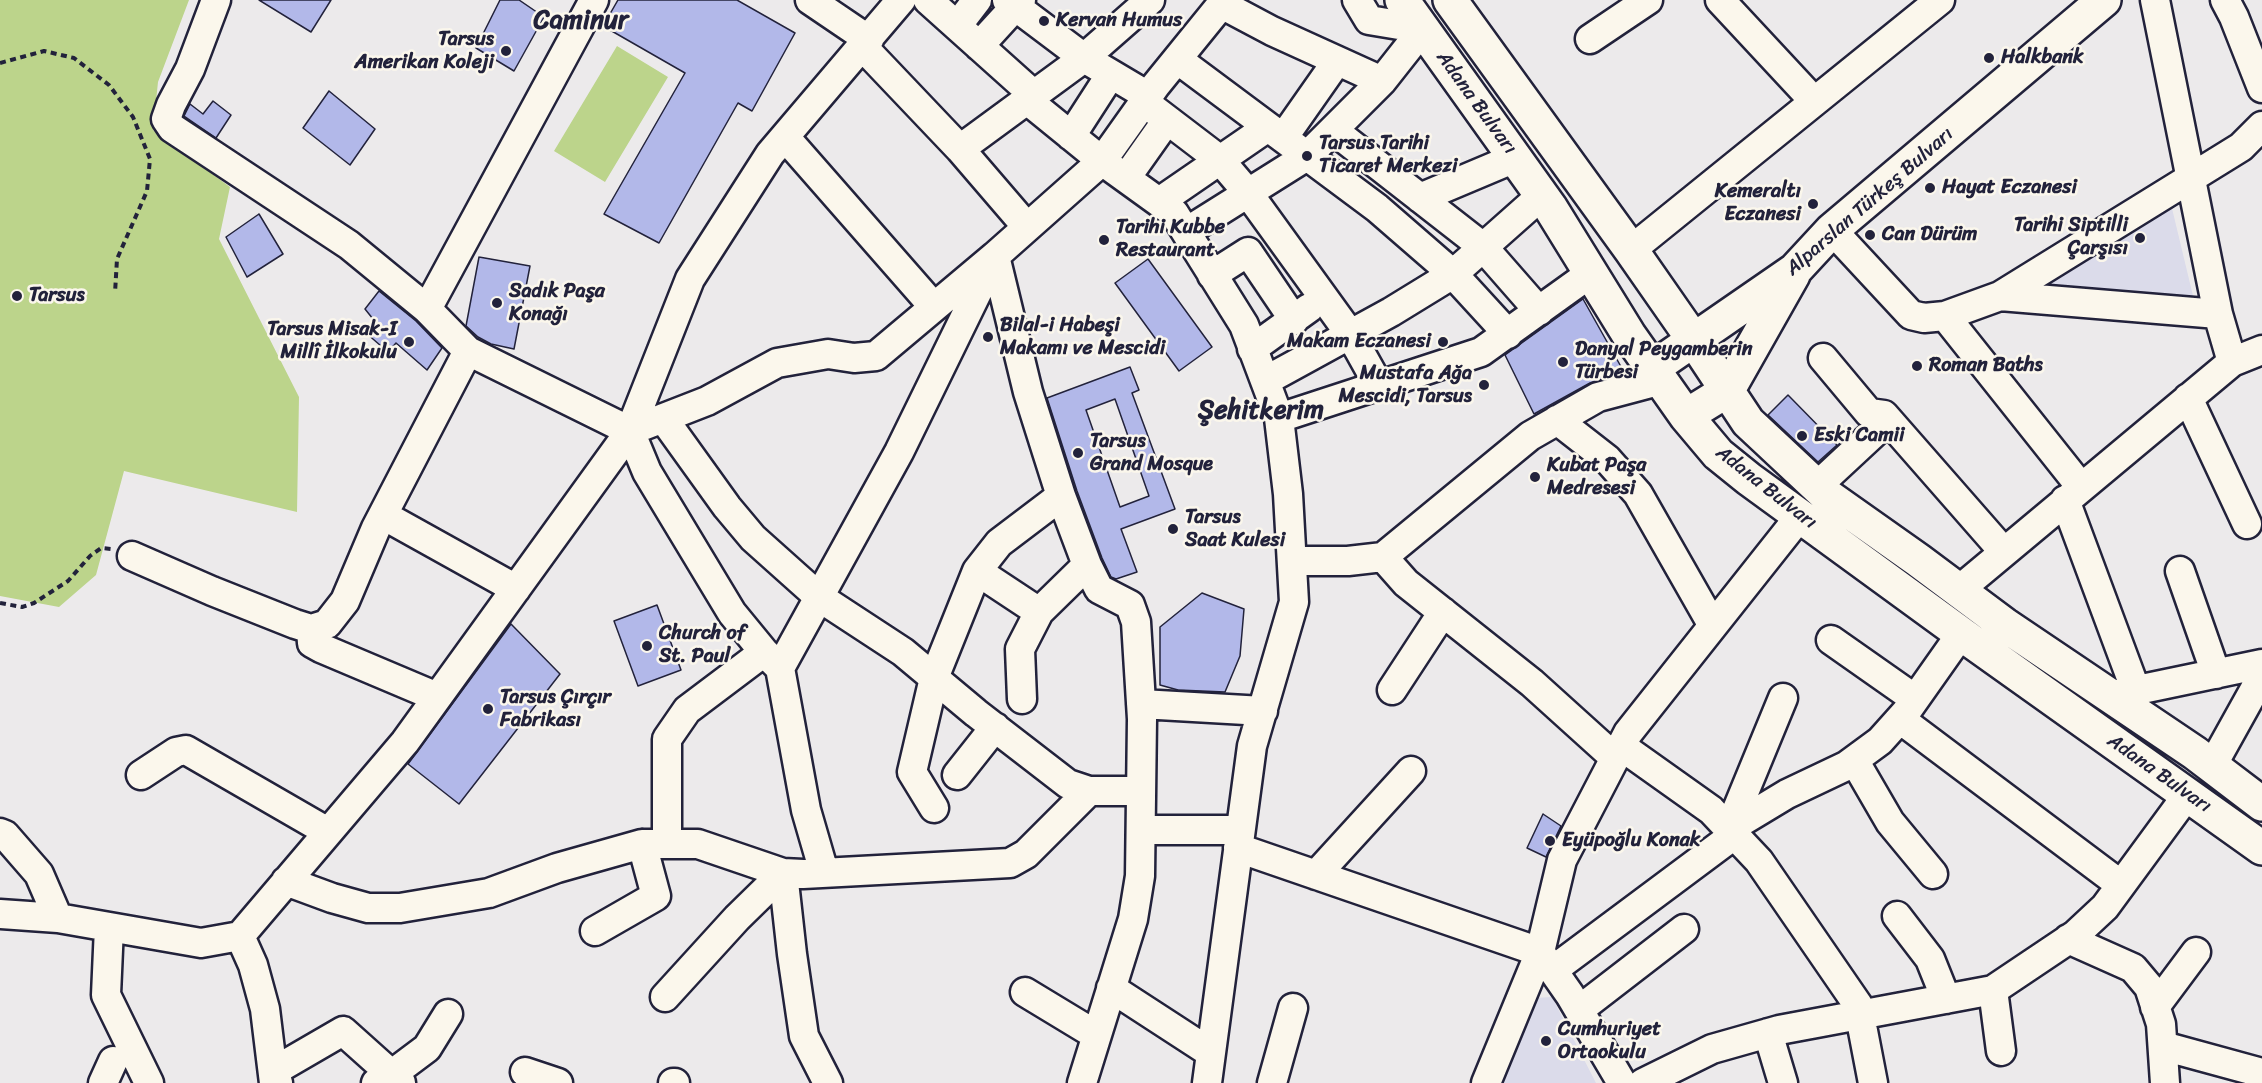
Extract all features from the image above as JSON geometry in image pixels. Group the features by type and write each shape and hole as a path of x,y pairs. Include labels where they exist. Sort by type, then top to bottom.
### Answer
{"main road":[{"name":"Adana Bulvarı","path":"1402,0 1542,195 1629,335 1686,416 1718,454 1961,634 2262,848"},
{"name":"Adana Bulvarı","path":"1450,0 1631,250 1748,422 1817,486 2005,625 2123,693 2262,804"},
{"name":"Alparslan Türkeş Bulvarı","path":"1657,374 1693,339 1795,270 1832,230 2104,0"},
{"path":"1686,416 1728,390 1795,270"}],"street":[{"path":"216,0 190,69 166,119 172,129 349,245 427,309 468,351 630,431 647,472 732,613 772,660 806,810 824,872"},
{"path":"427,309 594,0"},
{"path":"810,0 866,44 1028,227"},
{"path":"0,914 58,918 201,943 240,936 405,742 630,431 690,279 770,154 866,44 901,0"},
{"path":"928,0 979,46 1071,136 1101,161 1174,213 1244,325 1279,418 1288,494 1294,602 1252,746 1211,1074"},
{"path":"957,26 978,0"},
{"path":"1186,232 1307,156 1382,81 1423,29 1369,20 1357,0"},
{"path":"1590,39 1648,0"},
{"path":"1720,0 1814,101"},
{"path":"1631,250 1940,0"},
{"path":"2155,0 2218,314 2232,362"},
{"path":"2225,0 2262,88"},
{"path":"979,46 1014,2 1084,58 1146,99 1167,120 1220,160 1248,193 1350,334 1379,386"},
{"path":"630,431 707,401 777,363 828,354 854,358 876,357 995,256 1101,161 1146,99 1223,2 1272,31 1382,81"},
{"path":"960,149 1084,58 1135,5"},
{"path":"1177,59 1377,208 1453,274 1508,334"},
{"path":"1159,202 1220,160 1276,133 1337,61"},
{"path":"1071,136 1111,74"},
{"path":"1126,178 1167,120"},
{"path":"1832,230 1911,315 1924,318 1945,316 2000,296 2241,147 2262,126"},
{"path":"1334,130 1483,247 1539,311"},
{"path":"785,137 934,307"},
{"path":"1420,198 1515,158"},
{"path":"1264,381 1453,274 1542,195"},
{"path":"1212,275 1248,252 1294,320"},
{"path":"995,256 1028,392 1061,496 1087,565 1099,589 1130,605 1136,622 1141,704 1140,876 1132,919 1082,1083"},
{"path":"595,931 656,896 655,844 667,739 687,710 772,660 819,597 899,452 995,256"},
{"path":"1279,418 1481,352 1591,273"},
{"path":"2000,296 2218,314"},
{"path":"1252,349 1324,298"},
{"path":"1945,316 2073,494 2123,693 2262,664"},
{"path":"1959,590 2232,362 2262,350"},
{"path":"132,556 311,630 327,624 345,602 382,515 468,351"},
{"path":"1823,358 1869,413 1884,415 2004,552"},
{"path":"1292,561 1348,561 1383,557 1530,436 1598,397 1657,374"},
{"path":"2188,399 2247,524"},
{"path":"663,418 753,538 819,597 903,652 1068,784 1089,791 1141,791"},
{"path":"1557,420 1607,459 1638,494 1712,624"},
{"path":"1817,486 1888,420"},
{"path":"934,808 912,772 934,678 977,571 999,543 1061,496"},
{"path":"382,515 516,589"},
{"path":"1486,1083 1547,961 1562,860 1628,733 1712,624 1800,516"},
{"path":"1383,557 1406,583 1618,752 1711,810 1759,861 1858,1005 1873,1083"},
{"path":"1022,699 1020,649 1039,612 1087,565"},
{"path":"977,571 1039,612"},
{"path":"2180,571 2216,674"},
{"path":"1392,690 1443,612"},
{"path":"311,630 312,643 321,648 437,697"},
{"path":"1547,961 1787,794 1846,766 1880,741 1908,709 1961,634"},
{"path":"1831,640 1908,709 2121,885"},
{"path":"2212,766 2262,676"},
{"path":"1731,832 1783,698"},
{"path":"1141,704 1263,711"},
{"path":"957,775 994,727"},
{"path":"141,775 176,752 186,750 328,832"},
{"path":"1854,759 1890,822 1933,874"},
{"path":"1316,875 1411,771"},
{"path":"286,880 332,898 368,908 400,908 489,893 557,868 655,844 698,844 783,873 1011,863 1026,854 1089,791"},
{"path":"1643,1083 1712,1049 1768,1033 1993,990 2068,939 2105,907 2188,794"},
{"path":"1141,830 1239,839 1316,875 1547,961 1622,1083"},
{"path":"0,833 5,835 39,874 58,918"},
{"path":"665,997 737,918 783,873"},
{"path":"783,873 804,1036 828,1083"},
{"path":"1897,916 1930,959 1946,999"},
{"path":"109,927 105,995 149,1083"},
{"path":"1579,1010 1684,929"},
{"path":"240,936 253,965 265,1009 275,1079 343,1031 389,1080 427,1048 448,1014"},
{"path":"2068,939 2133,968 2149,987 2161,1024 2165,1083"},
{"path":"2155,1007 2196,952"},
{"path":"1111,988 1211,1074"},
{"path":"1993,990 2001,1051"},
{"path":"1025,992 1096,1035"},
{"path":"1272,1083 1293,1008"},
{"path":"1768,1033 1783,1083"},
{"path":"2163,1046 2262,1073"},
{"path":"525,1072 558,1083"}],"path":[{"path":"0,63 44,51 74,58 109,85 133,117 150,159 147,191 117,259 116,293"},
{"path":"0,603 22,608 34,603 68,581 90,556 101,548 113,549 132,556"}],"shaded area":[{"name":"Tarihi Siptilli Çarşısı","path":"2170,200 2194,300 2044,289 2043,274"},
{"name":"Cumhuriyet Ortaokulu","path":"1552,997 1596,1083 1500,1083 1534,998"}],"green space":[{"path":"0,0 189,0 158,82 153,130 230,187 219,239 299,397 297,512 124,471 96,575 59,607 0,596"},
{"path":"617,46 668,77 605,182 554,151"}],"building":[{"path":"259,0 331,0 311,32"},
{"path":"500,0 519,0 544,17 514,71 476,48"},
{"path":"618,0 737,0 795,33 752,111 738,103 659,243 604,214 685,73 603,26"},
{"path":"329,91 375,129 350,165 303,128"},
{"path":"213,101 231,115 216,138 184,116 190,104 203,114"},
{"path":"259,214 283,254 247,277 226,237"},
{"name":"Sadık Paşa Konağı","path":"479,257 530,266 514,349 491,344 478,337 466,326"},
{"path":"1148,259 1212,347 1179,371 1115,283"},
{"path":"379,291 416,321 442,348 427,370 396,343 388,352 366,333 373,319 365,309"},
{"name":"Danyal Peygamberin Türbesi","path":"1583,299 1624,372 1590,383 1534,414 1505,355"},
{"name":"Tarsus Grand Mosque","path":"1130,367 1139,390 1132,393 1175,509 1121,529 1137,572 1116,579 1111,577 1077,491 1047,398","holes":["1115,399 1149,496 1120,507 1086,410"]},
{"name":"Eski Camii","path":"1788,395 1837,445 1818,462 1768,415"},
{"path":"1202,593 1244,609 1240,656 1225,692 1178,690 1160,685 1160,627"},
{"name":"Church of St. Paul","path":"657,605 681,670 638,686 614,621"},
{"path":"511,624 560,674 459,804 408,764"},
{"path":"1543,814 1561,826 1546,857 1527,848"}],"place":[{"name":"Kervan Humus","path":"1044,21"},
{"name":"Tarsus Amerikan Koleji","path":"506,51"},
{"name":"Halkbank","path":"1989,58"},
{"name":"Tarsus Tarihi Ticaret Merkezi","path":"1307,156"},
{"name":"Hayat Eczanesi","path":"1930,188"},
{"name":"Kemeraltı Eczanesi","path":"1813,204"},
{"name":"Can Dürüm","path":"1870,235"},
{"name":"Tarihi Siptilli Çarşısı","path":"2140,238"},
{"name":"Tarihi Kubbe Restaurant","path":"1104,240"},
{"name":"Tarsus","path":"17,296"},
{"name":"Sadık Paşa Konağı","path":"497,303"},
{"name":"Bilal-i Habeşi Makamı ve Mescidi","path":"988,337"},
{"name":"Tarsus Misak-I Millî İlkokulu","path":"409,342"},
{"name":"Makam Eczanesi","path":"1443,342"},
{"name":"Danyal Peygamberin Türbesi","path":"1563,362"},
{"name":"Roman Baths","path":"1917,366"},
{"name":"Mustafa Ağa Mescidi, Tarsus","path":"1484,385"},
{"name":"Eski Camii","path":"1802,436"},
{"name":"Tarsus Grand Mosque","path":"1078,453"},
{"name":"Kubat Paşa Medresesi","path":"1535,477"},
{"name":"Tarsus Saat Kulesi","path":"1173,529"},
{"name":"Church of St. Paul","path":"647,646"},
{"name":"Tarsus Çırçır Fabrikası","path":"488,709"},
{"name":"Eyüpoğlu Konak","path":"1550,841"},
{"name":"Cumhuriyet Ortaokulu","path":"1546,1041"}],"district":[{"name":"Caminur","path":"581,21"},
{"name":"Şehitkerim","path":"1261,411"}]}
